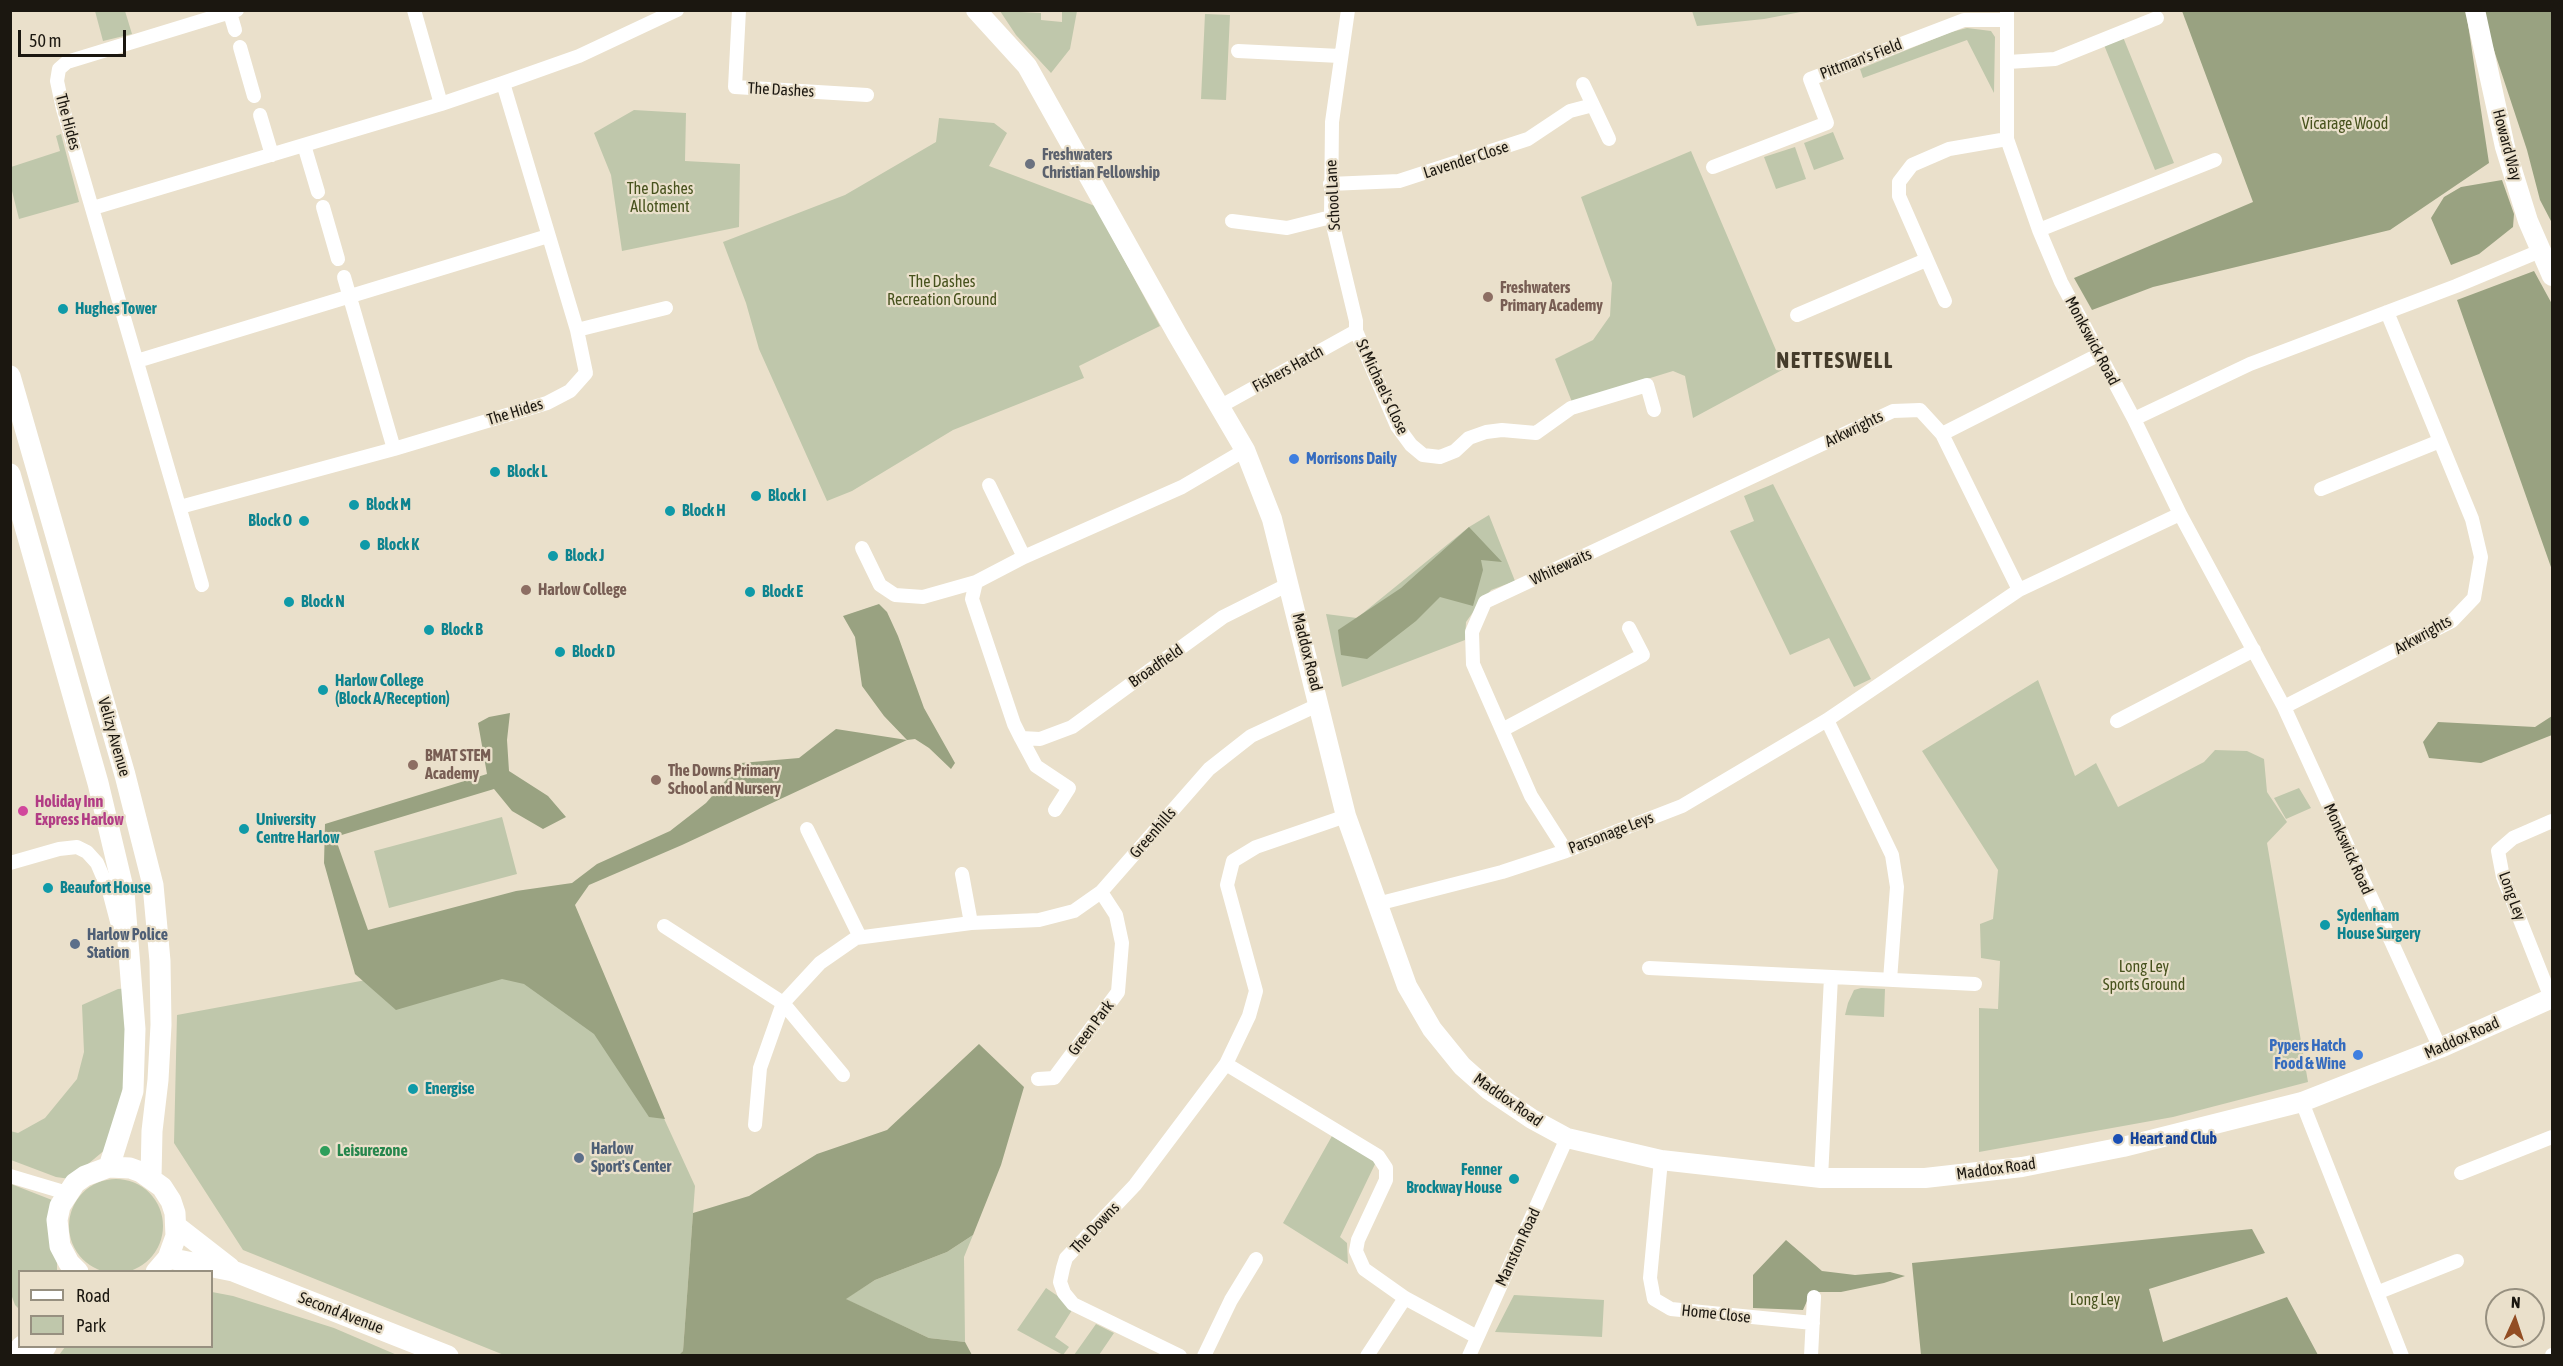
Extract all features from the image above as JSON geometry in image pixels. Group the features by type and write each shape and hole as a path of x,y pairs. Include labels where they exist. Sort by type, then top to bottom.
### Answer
{"main road":[{"name":"Velizy Avenue","path":"10,376 125,775 153,885 160,961 161,1025 152,1131 151,1178"},
{"name":"Velizy Avenue","path":"10,474 98,783 124,892 135,1029 134,1091 109,1167"},
{"path":"64,1263 57,1233 57,1220 67,1193 85,1176 109,1167 130,1168 151,1178 162,1187 171,1201 176,1226 173,1247 162,1265"},
{"name":"Second Avenue","path":"176,1226 233,1271 448,1356"},
{"name":"Second Avenue","path":"162,1265 233,1271"}],"street":[{"path":"414,10 441,104"},
{"path":"93,208 441,104 503,83 579,56 658,14 677,10"},
{"name":"The Dashes","path":"739,10 735,87 867,94"},
{"name":"Maddox Road","path":"976,10 1028,66 1245,450 1272,519 1320,704 1346,816 1398,966 1432,1029 1462,1066 1489,1090 1532,1119 1566,1138 1661,1160 1821,1178 1925,1178 2022,1167 2123,1147 2302,1102 2440,1048 2552,998"},
{"name":"School Lane","path":"1348,10 1332,122 1330,184 1331,217 1356,321 1356,331"},
{"name":"Howard Way","path":"2475,10 2505,147 2540,251 2553,276"},
{"name":"The Hides","path":"202,585 63,109 57,81 59,69 67,63 233,12 235,30"},
{"name":"Monkswick Road","path":"2006,15 2007,139 2039,230 2061,282 2134,419 2180,514 2284,707 2440,1048"},
{"name":"Pittman's Field","path":"1713,167 1827,123 1810,79 1964,20 2006,15"},
{"path":"2008,62 2055,59 2157,18"},
{"path":"240,47 254,96"},
{"path":"1238,51 1340,56"},
{"name":"The Hides","path":"180,507 394,449 547,403 570,391 586,373 577,330 503,83"},
{"path":"1583,84 1609,139"},
{"name":"Lavender Close","path":"1330,184 1399,181 1528,139 1570,111 1593,105"},
{"path":"260,115 272,155"},
{"path":"1945,301 1899,196 1899,182 1902,175 1912,165 1949,149 2007,139"},
{"path":"304,145 318,192"},
{"path":"2039,230 2215,160"},
{"path":"323,207 338,259"},
{"path":"1232,221 1287,228 1331,217"},
{"path":"137,361 548,236"},
{"path":"2134,419 2250,364 2540,251"},
{"path":"1797,315 1926,260"},
{"path":"344,277 394,449"},
{"path":"577,330 666,308"},
{"name":"Arkwrights","path":"2284,707 2452,621 2474,598 2481,557 2472,519 2387,312"},
{"name":"Fishers Hatch","path":"1219,407 1356,331"},
{"name":"St Michael's Close","path":"1356,331 1397,426 1411,445 1423,455 1440,457 1455,451 1469,438 1486,432 1502,430 1536,433 1571,408 1647,384 1654,410"},
{"path":"1942,434 2100,354"},
{"name":"Arkwrights","path":"1762,473 1893,411 1920,410 1942,434 2019,590"},
{"path":"2321,489 2440,441"},
{"path":"862,548 880,585 895,595 922,597 976,582 1024,557 1182,487 1245,450"},
{"name":"Whitewaits","path":"1566,851 1531,795 1473,664 1472,632 1485,602 1762,473"},
{"path":"989,485 1024,557"},
{"path":"2019,590 2180,514"},
{"path":"976,582 972,599 1014,723 1036,766 1068,788 1055,810"},
{"name":"Broadfield","path":"1021,738 1040,739 1072,727 1224,617 1289,584"},
{"name":"Parsonage Leys","path":"1377,904 1477,879 1566,851 1682,806 1827,720 2019,590"},
{"path":"1502,730 1644,655 1629,628"},
{"path":"2117,721 2254,650"},
{"name":"Greenhills","path":"755,1125 760,1068 783,1003 820,963 861,937 971,923 1039,920 1074,911 1101,892 1209,769 1251,736 1320,704"},
{"path":"1827,720 1892,855 1897,887 1890,980"},
{"name":"The Downs","path":"1180,1356 1073,1304 1064,1293 1060,1275 1066,1258 1135,1185 1226,1064 1249,1016 1256,991 1227,885 1233,861 1256,847 1346,816"},
{"name":"Long Ley","path":"2552,998 2503,877 2498,851 2513,838 2553,821"},
{"path":"807,830 861,937"},
{"path":"10,862 59,849 77,848 93,856 109,891 129,964"},
{"path":"962,874 971,923"},
{"name":"Green Park","path":"1038,1079 1054,1078 1118,992 1122,943 1116,915 1101,892"},
{"path":"664,926 783,1003 843,1075"},
{"path":"1648,968 1975,984"},
{"path":"1821,1178 1831,977"},
{"path":"1226,1064 1378,1156 1386,1168 1386,1180 1358,1240 1356,1251 1364,1269 1405,1298 1477,1337"},
{"path":"2302,1102 2379,1292 2402,1356"},
{"path":"2461,1173 2553,1137"},
{"name":"Manston Road","path":"1469,1356 1566,1138"},
{"name":"Home Close","path":"1661,1160 1650,1278 1654,1299 1671,1309 1813,1323"},
{"path":"10,1176 67,1193"},
{"path":"1204,1356 1231,1300 1256,1259"},
{"path":"2379,1292 2457,1261"},
{"path":"1367,1356 1405,1298"},
{"path":"1811,1356 1814,1298"}],"green space":[{"path":"1692,10 1806,11 1764,19 1697,26"},
{"path":"95,11 125,11 132,34 103,41"},
{"path":"1000,11 1041,13 1041,20 1062,22 1062,11 1077,11 1070,49 1051,73 1016,35"},
{"name":"Vicarage Wood","path":"2182,11 2466,11 2489,163 2390,230 2153,287 2092,310 2074,278 2253,202"},
{"path":"2481,11 2552,11 2552,223 2540,200 2527,150"},
{"path":"1205,14 1230,15 1226,100 1201,99"},
{"path":"1967,28 1991,31 1995,37 1994,93 1967,40 1863,78 1860,69 1951,32"},
{"path":"2123,37 2174,163 2155,170 2104,45"},
{"name":"The Dashes Allotment","path":"634,110 686,113 685,161 740,164 739,227 622,251 611,175 594,133"},
{"name":"The Dashes Recreation Ground","path":"939,118 994,123 1007,133 989,166 1095,206 1160,326 1079,366 1084,378 953,430 852,491 827,501 759,349 746,303 723,242 845,195 936,142"},
{"path":"1833,132 1844,159 1814,170 1804,143"},
{"path":"61,134 79,202 19,219 11,187 11,167 60,151 56,136"},
{"path":"1795,147 1806,179 1776,189 1764,157"},
{"path":"1691,151 1784,369 1693,418 1685,376 1673,371 1572,402 1555,359 1593,340 1610,316 1612,283 1581,197"},
{"path":"2502,180 2514,214 2513,227 2479,254 2451,265 2431,218 2444,197 2461,187"},
{"path":"2534,271 2552,304 2552,570 2457,300"},
{"path":"1773,484 1871,679 1854,687 1829,638 1790,655 1730,531 1754,521 1744,496"},
{"path":"1489,515 1515,581 1491,590 1466,622 1465,640 1342,687 1326,614 1357,618 1469,527"},
{"path":"1469,527 1502,562 1481,560 1483,570 1473,606 1440,597 1416,621 1367,659 1341,655 1338,630 1401,588"},
{"path":"879,604 887,612 898,636 924,708 955,763 951,769 929,748 915,739 907,740 884,716 862,686 855,637 843,616"},
{"name":"Long Ley Sports Ground","path":"2038,680 2075,776 2096,763 2118,807 2204,762 2215,750 2247,751 2264,759 2267,792 2287,822 2267,843 2308,1082 2173,1117 1979,1152 1979,1008 1998,1009 2000,961 1981,958 1980,924 1993,919 1998,870 1922,751"},
{"path":"510,713 507,740 509,771 548,796 566,817 543,829 512,811 494,789 335,837 368,930 516,891 572,883 597,864 670,831 706,803 741,763 799,758 836,729 907,740 682,845 589,885 575,905 665,1119 649,1117 594,1034 524,984 502,979 396,1010 355,974 324,863 325,824 487,774 478,723 489,717"},
{"path":"2552,716 2552,735 2481,763 2429,758 2423,742 2438,722 2535,727"},
{"path":"2299,788 2311,808 2286,819 2274,798"},
{"path":"502,817 517,874 389,908 374,851"},
{"path":"582,940 695,1186 683,1351 679,1356 504,1355 243,1250 174,1143 177,1015"},
{"path":"129,988 128,1063 114,1132 106,1149 70,1179 56,1177 11,1160 10,1131 18,1133 45,1118 77,1079 84,1052 82,1005 118,989"},
{"path":"1885,989 1884,1017 1845,1015 1854,990"},
{"path":"979,1044 1024,1087 1001,1165 973,1235 947,1252 875,1280 846,1299 929,1338 965,1342 972,1355 679,1355 683,1351 693,1213 749,1196 817,1154 887,1130"},
{"path":"1332,1136 1376,1162 1340,1237 1347,1243 1348,1264 1283,1223"},
{"path":"116,1179 134,1182 155,1200 162,1217 160,1244 149,1259 134,1270 98,1270 83,1259 72,1244 69,1226 72,1208 83,1193 98,1182"},
{"path":"11,1184 52,1200 52,1245 57,1270 18,1270 18,1308 11,1294"},
{"name":"Long Ley","path":"2252,1229 2265,1253 2149,1289 2163,1342 2287,1297 2318,1355 1921,1355 1912,1263"},
{"path":"973,1235 964,1257 965,1342 929,1338 845,1299 875,1280 947,1252"},
{"path":"1786,1240 1822,1271 1855,1275 1890,1272 1905,1276 1841,1292 1811,1292 1803,1310 1753,1308 1753,1275"},
{"path":"1046,1288 1074,1307 1055,1337 1069,1347 1063,1355 1017,1330"},
{"path":"213,1292 233,1296 334,1328 397,1355 59,1355 64,1348 213,1348"},
{"path":"1514,1295 1604,1300 1602,1337 1495,1332"},
{"path":"1096,1324 1114,1333 1099,1355 1074,1355"}],"place":[{"name":"Freshwaters Christian Fellowship","path":"1030,164"},
{"name":"Freshwaters Primary Academy","path":"1488,297"},
{"name":"Hughes Tower","path":"63,309"},
{"name":"Morrisons Daily","path":"1294,459"},
{"name":"Block L","path":"495,472"},
{"name":"Block I","path":"756,496"},
{"name":"Block M","path":"354,505"},
{"name":"Block H","path":"670,511"},
{"name":"Block O","path":"304,521"},
{"name":"Block K","path":"365,545"},
{"name":"Block J","path":"553,556"},
{"name":"Harlow College","path":"526,590"},
{"name":"Block E","path":"750,592"},
{"name":"Block N","path":"289,602"},
{"name":"Block B","path":"429,630"},
{"name":"Block D","path":"560,652"},
{"name":"Harlow College (Block A/Reception)","path":"323,690"},
{"name":"BMAT STEM Academy","path":"413,765"},
{"name":"The Downs Primary School and Nursery","path":"656,780"},
{"name":"Holiday Inn Express Harlow","path":"23,811"},
{"name":"University Centre Harlow","path":"244,829"},
{"name":"Beaufort House","path":"48,888"},
{"name":"Sydenham House Surgery","path":"2325,925"},
{"name":"Harlow Police Station","path":"75,944"},
{"name":"Pypers Hatch Food & Wine","path":"2358,1055"},
{"name":"Energise","path":"413,1089"},
{"name":"Heart and Club","path":"2118,1139"},
{"name":"Leisurezone","path":"325,1151"},
{"name":"Harlow Sport's Center","path":"579,1158"},
{"name":"Fenner Brockway House","path":"1514,1179"}],"district":[{"name":"NETTESWELL","path":"1835,361"}]}
